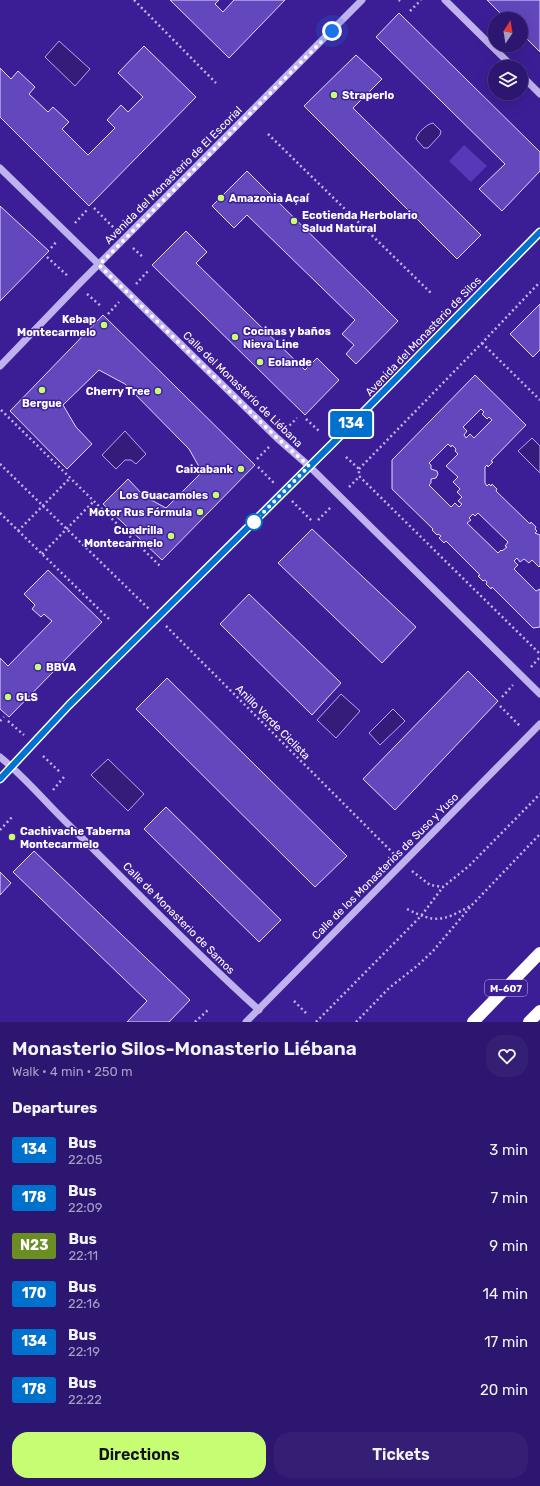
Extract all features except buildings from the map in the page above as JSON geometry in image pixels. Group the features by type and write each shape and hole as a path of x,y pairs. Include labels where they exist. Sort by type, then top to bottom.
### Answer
{"highway":[{"name":"M-607","path":"473,1022 540,953"},
{"path":"529,1022 540,1011"}],"street":[{"name":"Avenida del Monasterio de El Escorial","path":"0,366 362,0"},
{"path":"445,0 506,60"},
{"path":"528,82 540,94"},
{"name":"Calle del Monasterio de Liébana","path":"0,168 277,438 309,466 540,694"},
{"name":"Avenida del Monasterio de Silos","path":"0,779 69,705 248,528 540,232"},
{"name":"Calle de los Monasterios de Suso y Yuso","path":"246,1022 540,724"},
{"name":"Calle de Monasterio de Samos","path":"0,757 11,766 43,800 208,962 259,1010"}],"path":[{"path":"134,0 216,83"},
{"path":"410,11 421,0"},
{"path":"268,134 431,293"},
{"path":"540,282 359,469 359,476 540,654"},
{"path":"482,343 540,400"},
{"path":"1,410 160,566"},
{"path":"306,419 319,431"},
{"path":"346,457 359,469"},
{"name":"Anillo Verde Ciclista","path":"0,464 42,507 157,617 403,864 430,886 443,887"},
{"path":"18,531 70,478"},
{"path":"42,554 94,501"},
{"path":"0,513 108,619"},
{"path":"0,721 4,717"},
{"path":"8,721 24,736"},
{"path":"44,756 62,773"},
{"path":"52,792 64,777"},
{"path":"316,1022 421,916 443,887 469,866 540,794"},
{"path":"0,830 12,817"},
{"path":"356,1022 389,988 433,951 472,905 540,834"},
{"path":"407,909 421,916 439,920 472,905"},
{"path":"294,1001 306,1013"},
{"path":"195,1022 208,1010"}],"shaded area":[{"path":"59,41 90,69 75,86 45,57"},
{"path":"433,123 441,131 440,135 428,148 424,148 416,139 425,127"},
{"path":"464,145 487,166 471,182 449,161"},
{"path":"125,431 146,454 136,464 131,460 125,460 116,469 102,455"},
{"path":"532,438 540,446 540,473 518,451"},
{"path":"341,694 360,711 336,738 317,720"},
{"path":"393,709 405,721 380,745 369,733"},
{"path":"108,759 144,794 128,811 91,775"}],"bus line":[{"name":"134","path":"0,779 69,705 332,444 540,232"}],"place":[{"name":"Straperlo","path":"334,95"},
{"name":"Amazonia Açaí","path":"221,198"},
{"name":"Ecotienda Herbolario Salud Natural","path":"294,221"},
{"name":"Kebap Montecarmelo","path":"104,325"},
{"name":"Cocinas y baños Nieva Line","path":"235,337"},
{"name":"Eolande","path":"260,362"},
{"name":"Bergue","path":"42,390"},
{"name":"Cherry Tree","path":"158,391"},
{"name":"Caixabank","path":"241,469"},
{"name":"Los Guacamoles","path":"216,495"},
{"name":"Motor Rus Fórmula","path":"200,512"},
{"name":"Cuadrilla Montecarmelo","path":"171,536"},
{"name":"BBVA","path":"38,667"},
{"name":"GLS","path":"8,697"},
{"name":"Cachivache Taberna Montecarmelo","path":"12,837"}],"route":[{"path":"254,522 309,466 277,438 99,265 332,31"}]}
